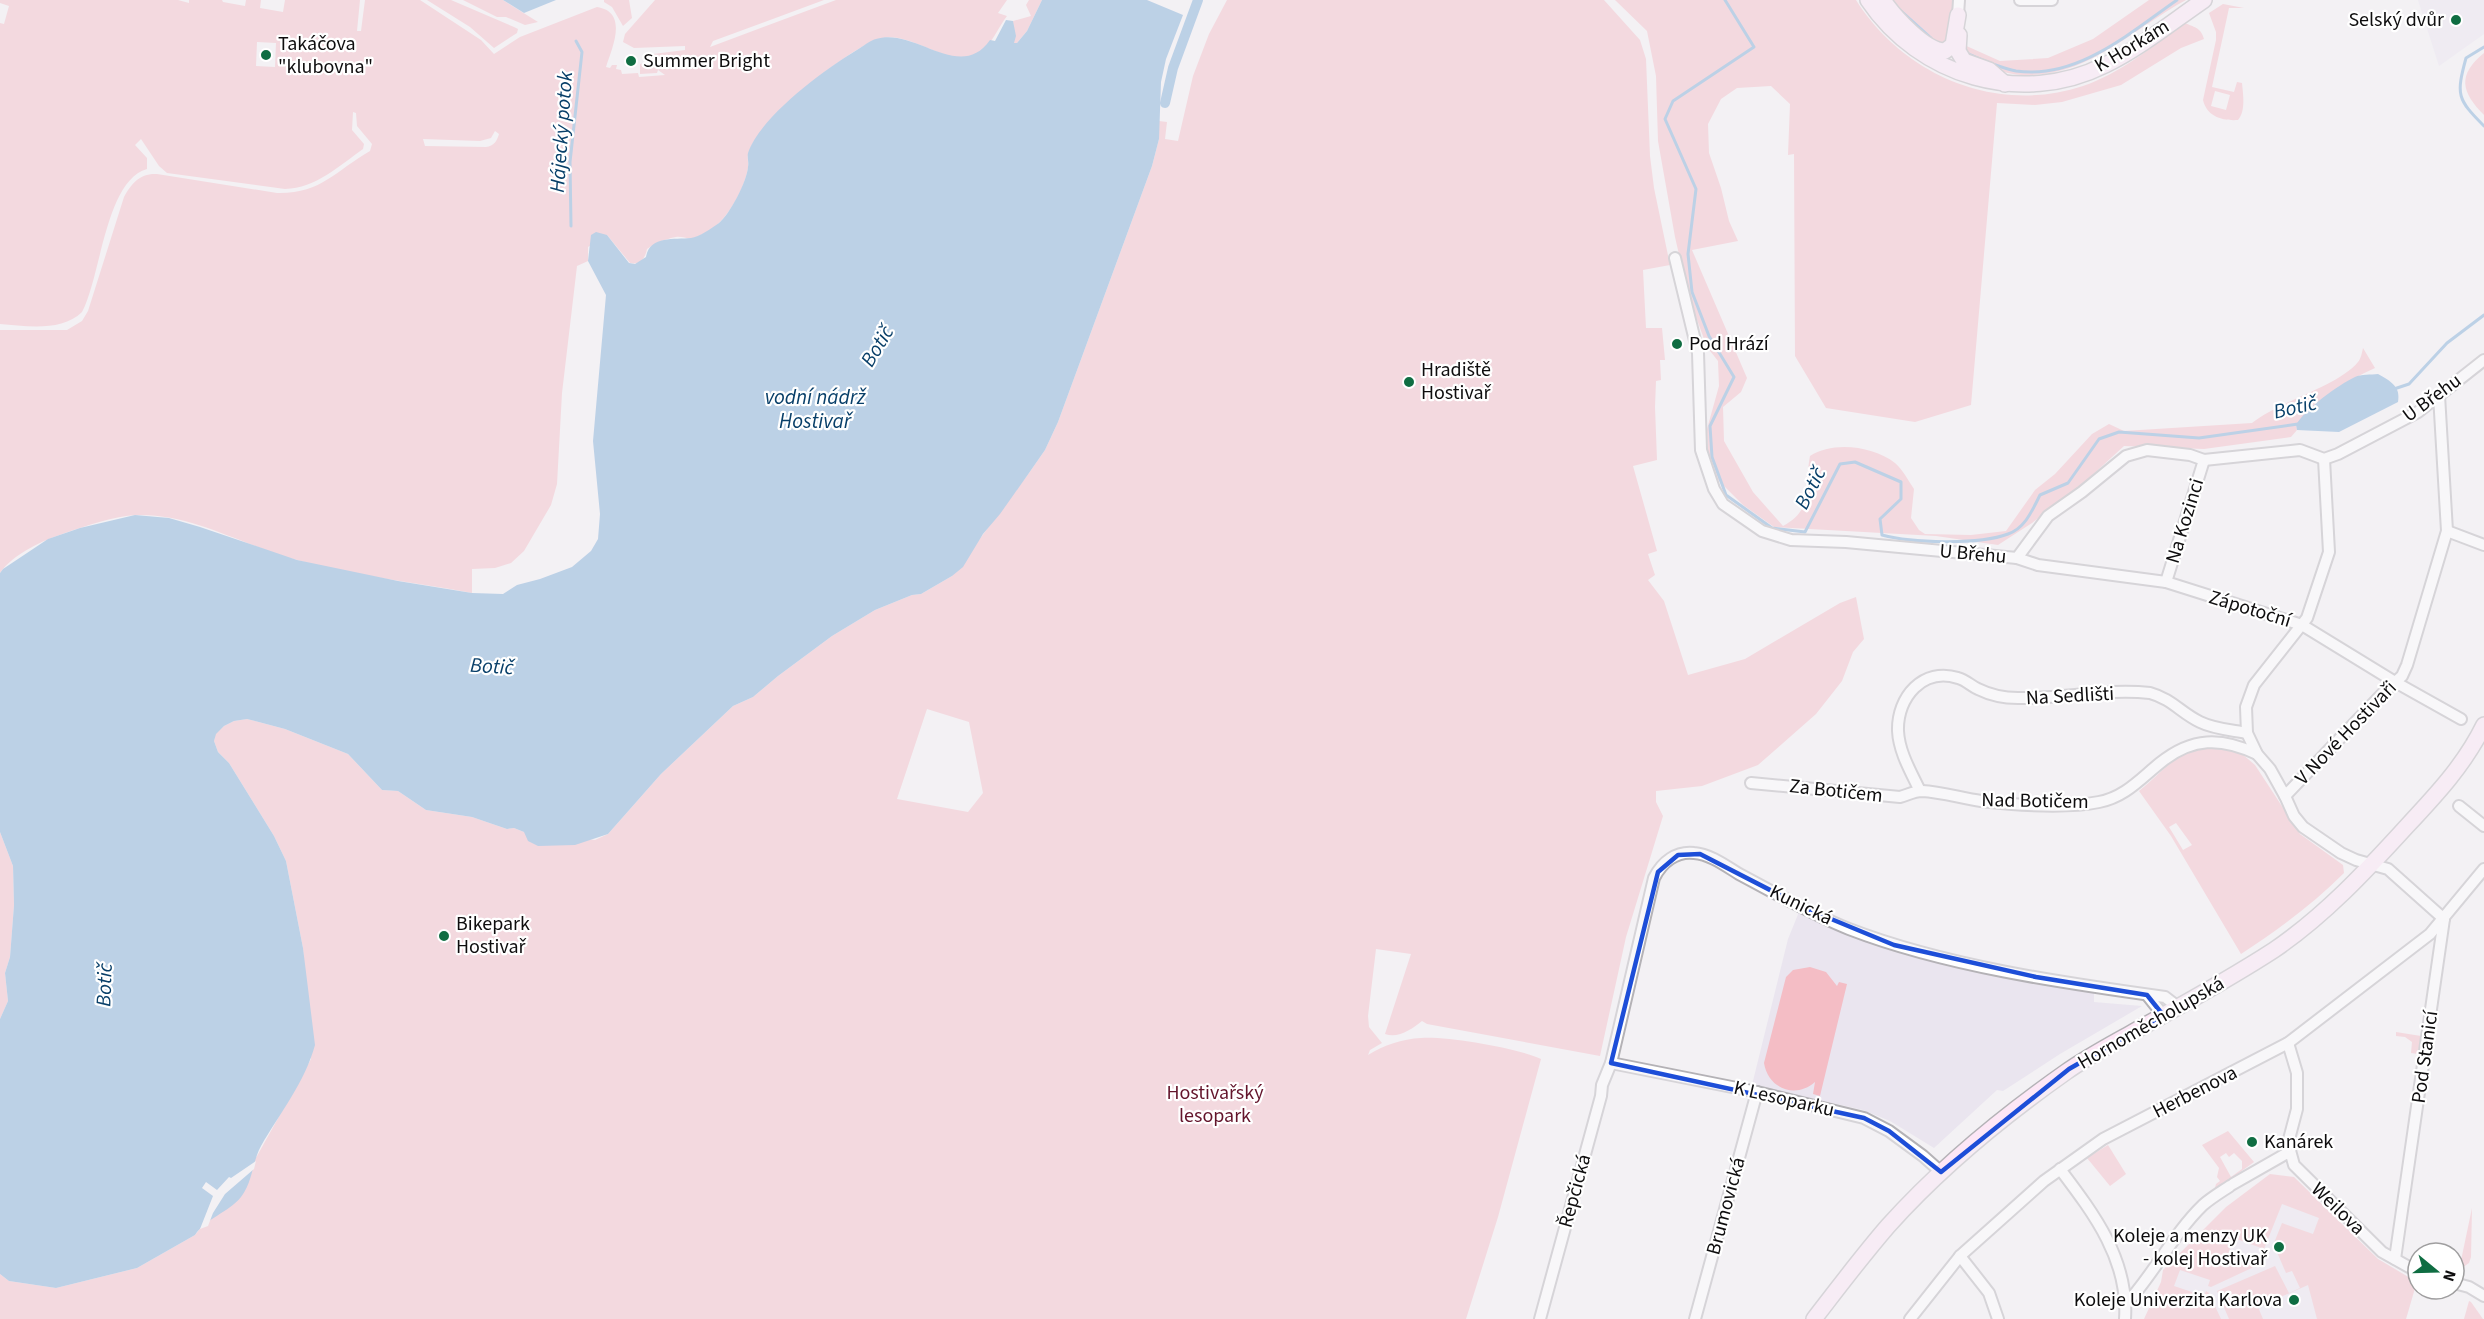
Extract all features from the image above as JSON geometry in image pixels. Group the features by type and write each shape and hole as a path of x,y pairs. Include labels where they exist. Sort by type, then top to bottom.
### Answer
{"street":[{"name":"K Horkám","path":"1868,0 1893,30 1914,49 1930,59 1968,76 2005,84 2047,83 2084,74 2105,65 2204,0"},
{"path":"1883,0 1912,32 1938,51 1951,48 1958,13"},
{"path":"2020,0 2052,0"},
{"path":"1958,13 1959,51 1962,59 1967,63 1989,70 2005,84"},
{"name":"U Břehu","path":"1675,258 1698,353 1701,450 1714,489 1723,504 1762,531 1791,540 1846,542 2017,558 2048,516 2126,456 2147,450 2190,455 2204,460 2300,450 2324,459 2418,412 2484,360"},
{"name":"V Nové Hostivaři","path":"2285,796 2402,676 2408,665 2447,531 2439,395"},
{"path":"2324,459 2329,552 2311,608 2302,625 2254,686 2246,707 2247,733 2257,754 2270,769 2294,816 2311,834 2341,853 2388,869 2444,919"},
{"name":"Na Kozinci","path":"2166,582 2204,460"},
{"path":"2447,531 2484,545"},
{"name":"Zápotoční","path":"2017,558 2038,565 2166,582 2302,625 2395,682 2462,719"},
{"name":"Na Sedlišti","path":"1920,791 1901,746 1898,731 1902,707 1913,688 1930,677 1939,675 1958,678 1979,690 2011,698 2150,693 2169,699 2198,721 2223,729 2247,733"},
{"name":"Hornoměcholupská","path":"1814,1319 1886,1228 1941,1172 2006,1116 2061,1076 2276,949 2312,921 2372,865 2456,771 2484,726"},
{"name":"Nad Botičem","path":"1920,791 1998,803 2053,805 2098,803 2116,798 2136,785 2160,763 2192,745 2219,742 2257,754"},
{"name":"Za Botičem","path":"1751,783 1900,797 1920,791"},
{"path":"2459,806 2484,826"},
{"name":"Kunická","path":"1611,1063 1654,878 1667,861 1684,853 1704,855 1807,909 1848,928 1894,945 2036,977 2165,997 2178,1007"},
{"name":"Herbenova","path":"1910,1319 1960,1256 2014,1205 2060,1169 2122,1128 2288,1043 2412,949 2444,919 2484,869"},
{"name":"Pod Stanicí","path":"2395,1260 2444,919"},
{"path":"2147,995 2163,1015"},
{"path":"2125,1302 2139,1290 2203,1205 2231,1185 2289,1152 2289,1138 2296,1109 2298,1084 2295,1063 2288,1043"},
{"name":"K Lesoparku","path":"1611,1063 1757,1092 1873,1122 1912,1147 1941,1172"},
{"name":"Řepčická","path":"1540,1319 1601,1096 1602,1085 1611,1063"},
{"name":"Brumovická","path":"1695,1319 1757,1092"},
{"name":"Weilova","path":"2289,1152 2296,1168 2382,1252 2395,1260"},
{"path":"2060,1169 2109,1242 2118,1263 2125,1302 2125,1319"},
{"path":"1960,1256 1989,1293 1998,1319"},
{"path":"2395,1260 2406,1266"},
{"path":"2466,1286 2484,1296"}],"highlighted area":[{"path":"1700,854 1807,909 1894,945 2036,977 2147,995 2163,1015 2069,1069 1941,1172 1889,1131 1864,1118 1611,1063 1658,872 1678,855"}],"shaded area":[{"path":"2418,0 2484,0 2484,34 2439,66"},
{"path":"1799,912 1892,950 1956,966 2094,992 2094,1002 2142,1006 2060,1054 2003,1091 1997,1090 1934,1148 1890,1121 1863,1110 1752,1085 1788,939"},
{"name":"Koleje a menzy UK - kolej Hostivař","path":"2269,1189 2348,1230 2378,1259 2406,1276 2406,1301 2411,1301 2406,1319 2171,1319 2170,1275"}],"green space":[{"path":"0,0 178,0 189,3 189,0 222,0 245,6 246,0 261,0 260,8 283,12 285,0 360,0 357,31 361,31 365,0 420,0 481,40 494,54 520,37 597,7 607,10 613,16 615,23 616,32 606,67 617,65 616,69 621,70 622,74 638,73 639,77 665,75 658,70 657,73 640,74 640,64 645,63 645,55 685,50 685,46 634,48 623,42 625,34 655,0 824,0 713,41 710,47 836,0 1007,0 998,13 1007,16 987,47 971,56 958,57 944,54 917,43 889,37 875,40 861,47 823,73 783,108 754,141 748,155 746,175 734,203 719,223 705,233 692,238 676,237 661,242 647,249 645,256 637,263 630,263 607,235 588,247 588,261 577,266 562,393 557,484 551,505 524,551 511,563 495,568 472,569 472,593 319,566 277,554 177,519 136,515 91,524 39,543 13,559 0,573 0,330 67,330 82,321 88,311 124,197 141,177 157,174 277,193 292,192 305,190 327,180 370,151 372,144 357,126 356,113 353,112 352,130 364,144 363,149 317,180 307,185 285,189 167,173 159,166 141,139 135,145 147,158 147,169 133,177 122,191 113,210 89,296 82,312 64,323 54,325 0,324 0,23 4,24 9,6 0,3","holes":["257,42 276,43 275,67 256,66","495,131 499,134 496,141 486,147 425,146 423,139 480,141 491,138"]},
{"path":"427,0 451,0 518,29 517,33 494,48 470,27"},
{"path":"463,0 503,0 538,22 525,25 506,17 497,17"},
{"path":"604,0 629,0 632,18 623,26 612,7"},
{"path":"1029,0 1042,0 1027,31 1017,43 1014,43 1013,21 1031,16 1026,5"},
{"name":"Hostivařský lesopark","path":"1227,0 1604,0 1640,40 1646,59 1650,156 1654,188 1670,265 1643,270 1646,328 1662,328 1665,360 1660,360 1661,380 1656,381 1657,460 1633,466 1657,551 1648,554 1655,575 1648,580 1664,601 1688,675 1745,659 1840,603 1856,597 1864,639 1853,652 1842,681 1816,714 1758,765 1702,786 1656,791 1656,802 1663,816 1626,937 1600,1056 1427,1024 1422,1021 1400,1034 1385,1034 1411,954 1376,949 1368,1016 1369,1027 1382,1043 1370,1050 1368,1055 1400,1041 1433,1038 1499,1047 1541,1059 1498,1217 1466,1319 0,1319 0,1274 9,1281 56,1288 137,1268 195,1235 257,1156 311,1059 303,948 286,861 274,836 229,763 218,752 214,741 215,734 234,721 247,719 285,729 348,754 382,790 398,791 426,810 472,817 507,829 514,828 524,832 595,840 608,834 661,774 733,706 753,697 832,636 875,610 912,595 921,594 952,576 1045,450 1058,422 1152,166 1159,139 1159,121 1167,122 1165,139 1178,141 1193,76 1209,34","holes":["927,709 969,722 983,793 968,812 897,799"]},
{"path":"1615,0 1856,0 1876,26 1899,49 1926,68 1954,82 1985,91 2017,95 2050,94 2097,81 2136,58 2185,23 2199,30 2203,35 2204,39 2181,48 2121,85 2062,102 2035,105 1997,103 1971,405 1915,422 1826,408 1795,356 1794,154 1788,155 1790,104 1771,86 1737,88 1721,99 1708,124 1709,153 1729,221 1738,241 1692,250 1747,378 1741,392 1723,407 1724,441 1753,492 1783,526 1800,512 1804,504 1810,456 1830,448 1865,449 1895,463 1914,489 1911,518 1919,530 1925,534 1971,535 2006,531 2035,490 2055,474 2092,434 2109,424 2124,431 2252,423 2278,407 2349,371 2359,361 2363,348 2375,368 2342,385 2322,399 2296,425 2297,430 2291,437 2204,449 2124,446 2087,480 2032,523 1998,545 1936,536 1774,527 1743,505 1715,477 1708,456 1707,429 1719,386 1718,361 1707,347 1689,298 1675,237 1658,141 1656,76 1647,31"},
{"path":"1886,0 1954,0 1951,41 1941,48"},
{"path":"2149,0 2186,0 2108,50 2067,69 2045,74 2008,73 1968,60 1962,44 2000,61 2048,58 2093,39"},
{"path":"2223,4 2244,8 2229,8 2212,87 2234,92 2237,82 2242,83 2243,107 2238,120 2216,117 2208,110 2203,100 2216,40 2216,32 2209,13","holes":["2215,91 2230,95 2226,110 2211,106"]},
{"path":"2484,53 2484,115 2470,99 2465,84 2469,69"},
{"path":"2223,746 2241,753 2255,765 2300,834 2343,865 2344,873 2308,906 2241,954 2171,836 2139,791 2175,759 2194,750","holes":["2176,823 2192,845 2183,850 2169,827"]},
{"path":"0,832 13,866 14,905 10,957 5,973 8,1001 0,1019"},
{"path":"1810,967 1826,972 1837,986 1839,982 1847,984 1820,1096 1813,1094 1815,1082 1800,1090 1784,1089 1777,1085 1771,1079 1764,1063 1786,977 1793,970"},
{"path":"2396,1032 2421,1036 2418,1054 2411,1053 2412,1042 2405,1037 2396,1036"},
{"path":"2228,1131 2254,1162 2214,1191 2216,1184 2220,1181 2217,1177 2219,1168 2202,1145","holes":["2226,1153 2229,1157 2234,1153 2242,1161 2242,1169 2231,1177 2220,1157"]},
{"path":"2108,1145 2126,1174 2110,1186 2087,1158"},
{"name":"Koleje a menzy UK - kolej Hostivař","path":"2270,1174 2294,1177 2378,1259 2406,1276 2406,1301 2411,1301 2406,1319 2317,1319 2308,1285 2258,1307 2263,1319 2229,1319 2217,1291 2275,1266 2289,1293 2300,1288 2292,1271 2286,1273 2276,1250 2273,1251 2272,1248 2282,1223 2313,1234 2319,1218 2282,1204 2264,1249 2234,1238 2228,1254 2256,1266 2211,1287 2208,1286 2210,1280 2180,1270 2174,1286 2204,1296 2206,1291 2209,1293 2221,1319 2144,1319 2161,1282 2163,1270 2226,1207"},
{"path":"2472,1208 2471,1257 2466,1265 2465,1241"},
{"path":"2469,1301 2471,1302 2483,1319 2464,1319"}],"water":[{"path":"503,0 556,0 524,13"},
{"name":"vodní nádrž Hostivař","path":"1042,0 1147,0 1183,15 1166,59 1161,82 1159,139 1152,166 1058,422 1045,450 1000,514 983,534 963,567 921,594 912,595 875,610 832,636 753,697 733,706 661,774 608,834 575,845 538,846 528,841 524,832 514,828 507,829 472,817 426,810 398,791 382,790 348,754 285,729 247,719 234,721 224,726 216,734 214,741 218,752 229,763 274,836 286,861 303,948 315,1045 311,1059 299,1085 261,1146 245,1191 236,1203 205,1224 195,1235 137,1268 56,1288 9,1281 0,1274 0,1019 8,1001 5,973 10,957 14,905 13,866 0,832 0,573 3,569 48,539 80,528 135,515 169,518 297,560 398,581 472,593 503,594 517,585 572,567 591,551 598,539 600,514 593,441 606,295 588,261 591,235 596,232 607,235 629,263 635,264 646,257 652,245 658,242 691,238 702,234 719,223 733,205 747,173 748,153 766,123 796,94 830,68 872,40 891,37 951,55 965,56 978,52 990,40 995,41 1006,20 1013,21 1016,36 1014,43 1017,43 1027,31"},
{"path":"2378,374 2396,388 2398,402 2339,432 2297,430 2296,425 2300,419 2331,391 2357,376"}],"pier":[{"path":"256,1161 254,1169 225,1194 208,1226 200,1229 213,1196 202,1188 206,1182 217,1190 229,1177 231,1178"}],"waterway":[{"path":"1165,103 1173,68 1198,0"},
{"name":"Botič","path":"1725,0 1754,47 1673,101 1665,119 1696,189 1688,254 1692,292 1709,336 1734,377 1710,426 1712,457 1726,495 1772,528 1805,532 1840,464 1855,462 1901,482 1901,499 1880,519 1882,535 1927,541 1980,540 1995,538 2019,528 2040,495 2068,483 2099,439 2119,432 2199,438 2298,424"},
{"path":"1968,54 2016,71 2039,72 2060,68 2102,51 2177,0"},
{"path":"1900,10 1931,38"},
{"name":"Hájecký potok","path":"571,226 570,162 582,52 576,41"},
{"name":"Botič","path":"2484,47 2466,58 2460,89 2468,109 2484,126"},
{"name":"Botič","path":"2394,389 2409,384 2447,343 2484,315"}],"place":[{"name":"Selský dvůr","path":"2456,20"},
{"name":"Takáčova \"klubovna\"","path":"266,55"},
{"name":"Summer Bright","path":"631,61"},
{"name":"Pod Hrází","path":"1677,344"},
{"name":"Hradiště Hostivař","path":"1409,382"},
{"name":"Bikepark Hostivař","path":"444,936"},
{"name":"Kanárek","path":"2252,1142"},
{"name":"Koleje a menzy UK - kolej Hostivař","path":"2279,1247"},
{"name":"Koleje Univerzita Karlova","path":"2294,1300"}]}
